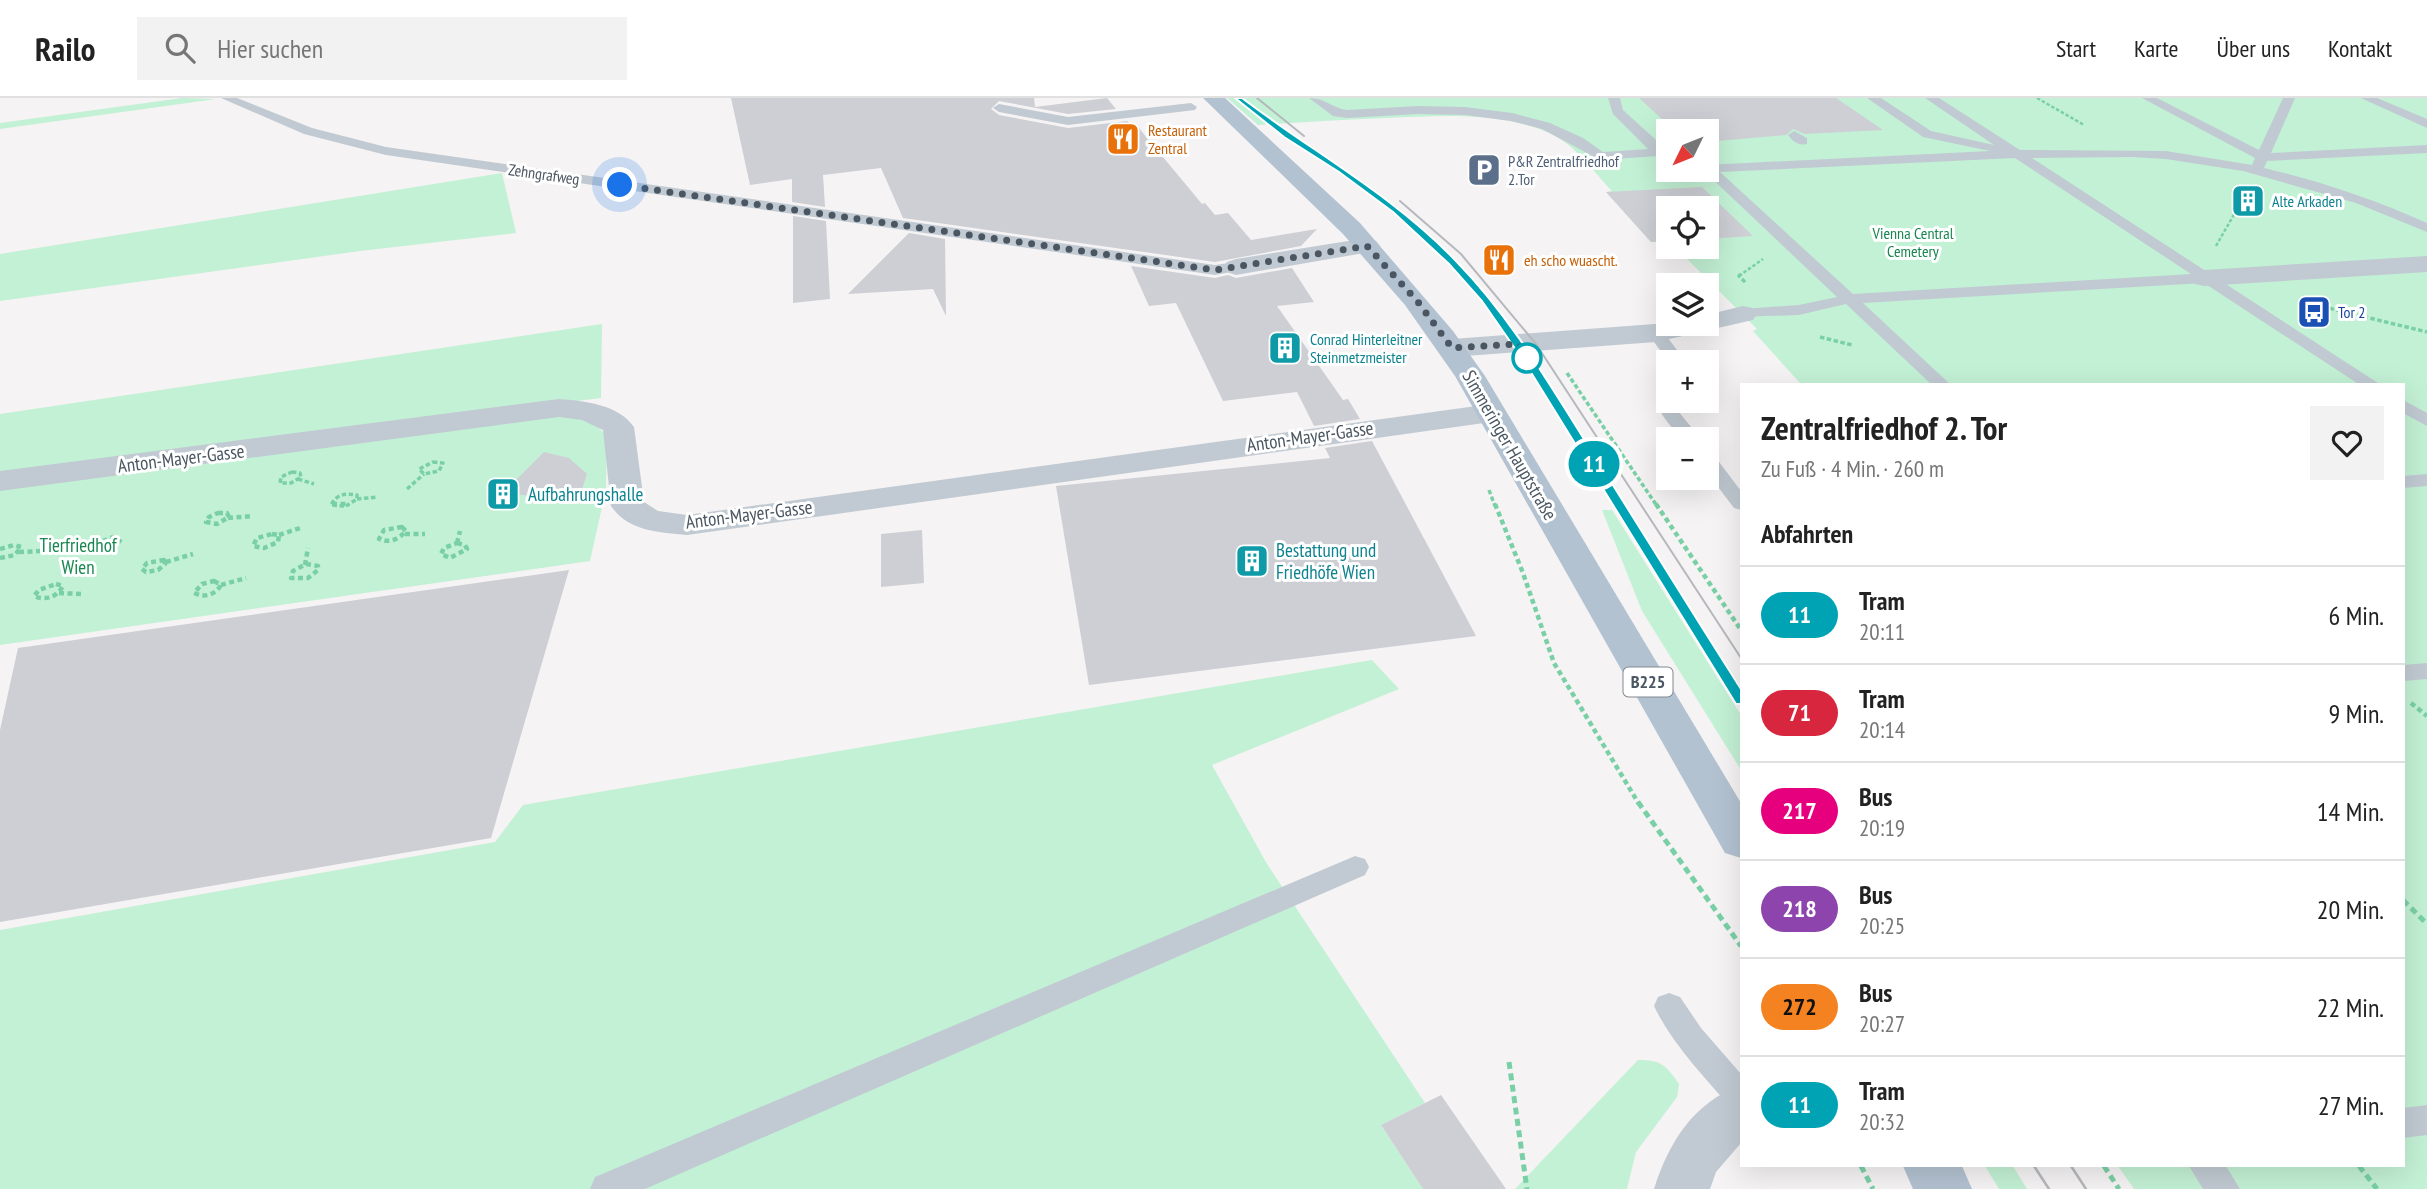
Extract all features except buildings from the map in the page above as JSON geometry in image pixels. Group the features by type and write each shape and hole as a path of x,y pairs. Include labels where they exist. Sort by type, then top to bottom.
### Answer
{"main road":[{"name":"Simmeringer Hauptstraße","path":"1202,102 1367,246 1418,302 1452,348 1740,839"},
{"path":"1932,1167 1944,1189"}],"street":[{"name":"Zehngrafweg","path":"1236,267 1367,246"},
{"path":"2204,278 2427,264"},
{"path":"1719,320 1743,314"},
{"path":"1452,348 1656,334"},
{"name":"Anton-Mayer-Gasse","path":"0,481 559,408 586,411 608,418 618,427 628,506 648,520 687,525 1491,413"},
{"path":"1682,1189 1688,1166 1706,1140 1723,1122 1740,1111"}],"lane":[{"name":"Zehngrafweg","path":"227,98 308,131 386,151 1215,270 1236,267"},
{"path":"1315,98 1333,112 1347,114 1418,110 1465,111 1512,117 1546,126 1578,141 1600,156 1656,153"},
{"path":"1614,98 1617,111 1656,147"},
{"path":"1873,98 1927,134 2019,154"},
{"path":"1931,98 2369,383"},
{"path":"2148,98 2262,157 2427,149"},
{"path":"2255,171 2289,98"},
{"path":"2367,98 2427,124"},
{"path":"999,108 1068,121 1202,102"},
{"path":"1719,169 2019,154 2133,153 2218,163 2255,171 2362,202 2427,228"},
{"path":"1719,179 1940,383"},
{"path":"1743,314 1798,310 1848,299 2204,278"},
{"path":"1658,336 1669,350"},
{"path":"2405,406 2427,421"},
{"path":"1672,413 1683,427"},
{"path":"1719,475 1740,503"},
{"path":"2405,482 2427,480"},
{"path":"2405,673 2427,671"},
{"path":"607,1189 1356,867"},
{"path":"1669,1006 1690,1038 1740,1096"},
{"path":"2405,1123 2427,1120"},
{"path":"2207,1167 2223,1189"}],"path":[{"path":"2204,278 2212,252 2240,204"},
{"path":"1561,365 1740,629"},
{"path":"407,489 424,474 439,471 443,463 436,461 422,466 419,471 424,474"},
{"path":"298,480 314,484"},
{"path":"1488,488 1523,573 1554,663 1639,804 1740,945"},
{"path":"357,499 357,495 347,494 338,496 331,503 342,507 357,499 378,497"},
{"path":"228,518 227,513 218,513 209,517 206,522 217,524 228,518 253,516"},
{"path":"279,535 278,542 270,546 253,546 254,541 261,536 279,535 303,527"},
{"path":"404,534 406,531 402,527 391,528 380,533 379,539 394,540 404,534 425,534"},
{"path":"457,543 460,531"},
{"path":"121,539 119,544 109,549 98,551 94,548 103,540 121,539"},
{"path":"457,543 465,545 467,549 456,556 443,556 444,548 457,543"},
{"path":"0,549 18,545 21,547 18,552"},
{"path":"305,565 308,548"},
{"path":"0,558 18,552 42,551"},
{"path":"166,562 151,572 142,569 153,561 166,562 193,554"},
{"path":"315,564 319,568 308,578 291,578 293,571 305,565 315,564"},
{"path":"221,585 208,582 198,587 194,593 200,596 210,594 221,585 246,578"},
{"path":"59,593 63,586 56,584 44,587 34,596 44,599 59,593 81,594"},
{"path":"2405,902 2427,924"},
{"path":"1509,1062 1527,1189"},
{"path":"1862,1167 1873,1189"},
{"path":"2105,1167 2119,1189"},
{"path":"2360,1167 2377,1189"}],"green space":[{"path":"182,98 216,99 0,129 0,123"},
{"name":"Vienna Central Cemetery","path":"1227,98 2427,98 2427,1189 2134,1189 2119,1167 2405,1167 2405,383 1800,383 1753,331 1757,329 1719,291 1719,273 1701,273 1687,259 1719,259 1719,196 1656,196 1656,242 1651,242 1606,192 1612,191 1591,167 1558,138 1510,121 1448,116 1258,125"},
{"path":"502,173 516,233 360,251 0,301 0,254"},
{"path":"602,324 601,398 0,474 0,414"},
{"name":"Tierfriedhof Wien","path":"569,414 596,425 607,436 606,489 590,561 0,645 0,487"},
{"path":"1602,510 1612,510 1740,713 1740,768 1642,611"},
{"path":"1372,660 1399,689 1212,765 1267,864 1425,1103 1381,1125 1423,1189 0,1189 0,930 495,842 523,805"},
{"path":"1638,1060 1662,1065 1679,1084 1677,1097 1636,1152 1627,1189 1515,1189"},
{"path":"1986,1167 2014,1167 2027,1189 1999,1189"}],"tram line":[{"path":"1239,98 1382,200 1422,234 1492,310 1523,352 1740,698"},
{"name":"11","path":"1239,98 1286,135 1342,170 1396,211 1452,262 1485,299 1506,325 1740,698"},
{"path":"1257,98 1304,136"},
{"path":"1400,201 1461,254 1536,344 1740,656"},
{"path":"2035,1167 2049,1189"},
{"path":"2072,1167 2086,1189"}],"place":[{"name":"Restaurant Zentral","path":"1123,139"},
{"name":"P&R Zentralfriedhof 2.Tor","path":"1484,170"},
{"name":"Alte Arkaden","path":"2248,201"},
{"name":"eh scho wuascht.","path":"1499,260"},
{"name":"Tor 2","path":"2314,312"},
{"name":"Conrad Hinterleitner Steinmetzmeister","path":"1285,348"},
{"name":"Aufbahrungshalle","path":"503,494"},
{"name":"Bestattung und Friedhöfe Wien","path":"1252,561"}],"route":[{"path":"620,185 1215,270 1367,246 1418,302 1452,348 1518,344 1527,358"}]}
